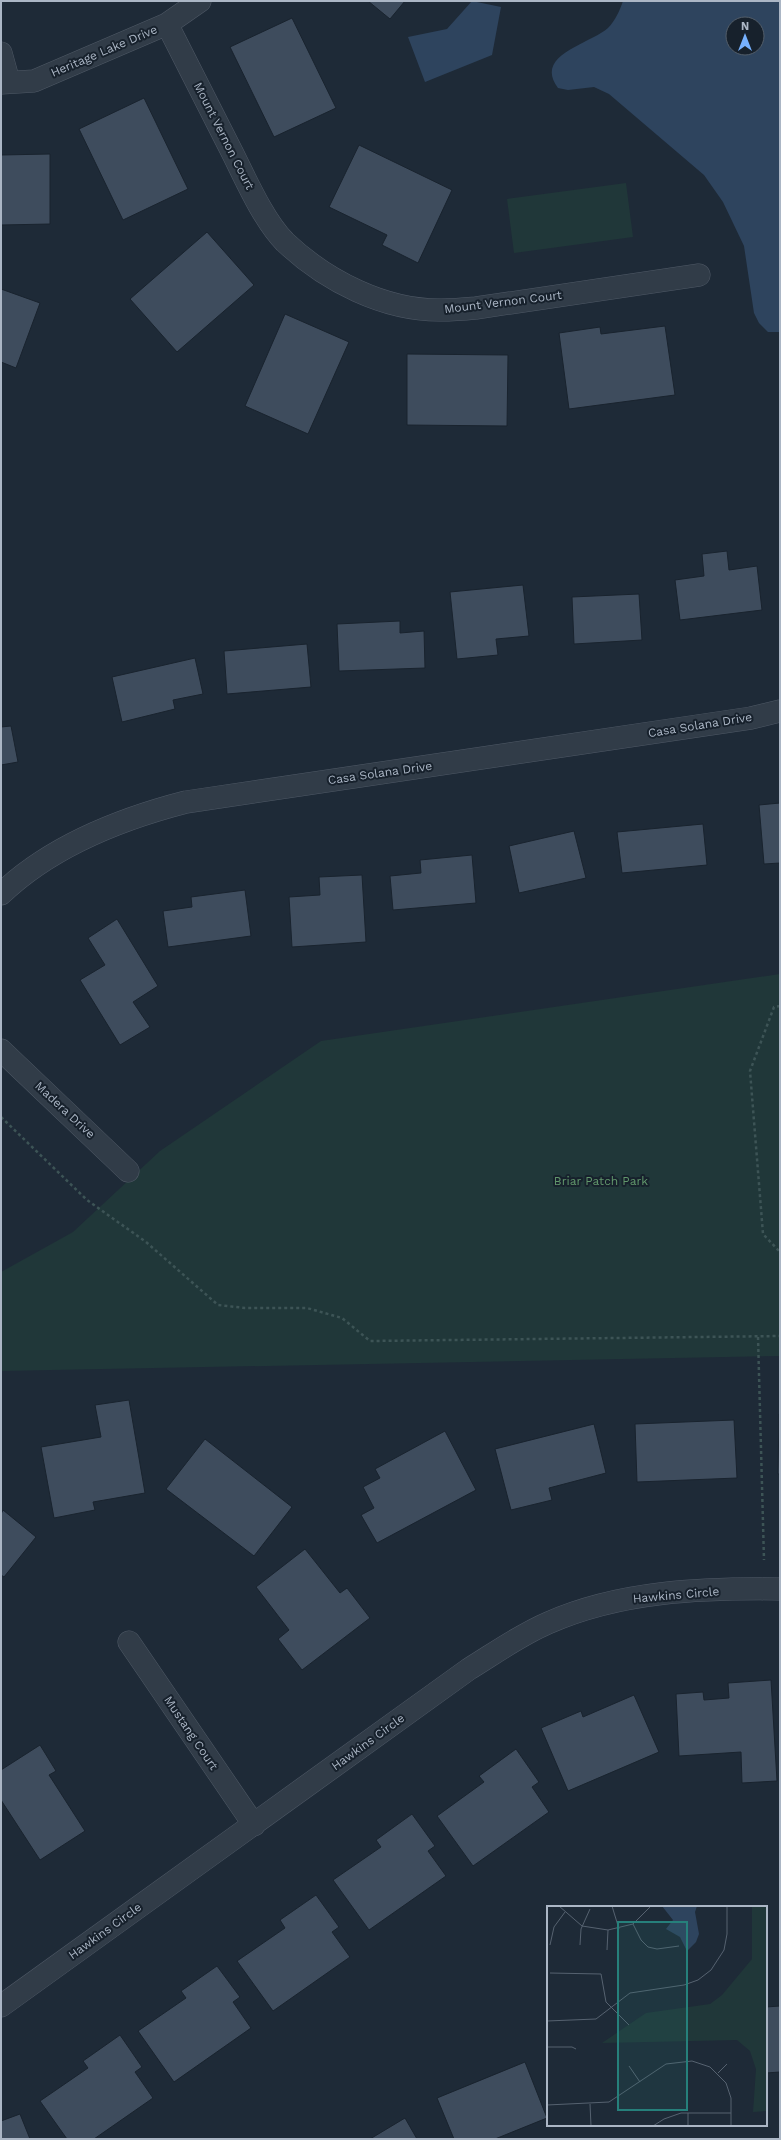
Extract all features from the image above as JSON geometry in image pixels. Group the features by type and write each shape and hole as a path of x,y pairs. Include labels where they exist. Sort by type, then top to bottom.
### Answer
{"street":[{"name":"Heritage Lake Drive","path":"5,82 34,81 168,24 200,1"},
{"name":"Mount Vernon Court","path":"168,24 257,202 284,241 313,265 346,286 390,302 410,307 442,310 476,308 699,275"},
{"path":"1,53 5,82"},
{"name":"Casa Solana Drive","path":"1,894 18,878 99,831 142,814 186,802 751,718 780,711"},
{"name":"Madera Drive","path":"1,1050 128,1171"},
{"name":"Hawkins Circle","path":"1,2006 469,1669 520,1637 548,1623 588,1608 635,1597 668,1593 773,1589"},
{"name":"Mustang Court","path":"129,1642 254,1825"}],"path":[{"path":"780,1006 774,1007 750,1072 763,1234 780,1252"},
{"path":"1,1117 87,1200 146,1242 218,1305 245,1308 307,1308 342,1318 370,1341 780,1336"},
{"path":"758,1337 773,1589"}],"green space":[{"path":"626,183 633,237 514,253 507,199"},
{"name":"Briar Patch Park","path":"780,974 780,1356 1,1371 1,1272 73,1232 160,1151 321,1041"}],"water":[{"path":"472,1 501,7 492,55 425,82 408,37 447,29"},
{"path":"623,1 780,1 780,332 768,332 759,323 754,313 744,246 723,202 704,175 609,94 594,87 568,90 558,88 552,77 553,67 558,59 578,45 600,34 608,28 619,12"}],"building":[{"path":"368,1 405,1 390,19"},
{"path":"292,18 336,108 274,137 230,47"},
{"path":"144,98 188,189 123,220 79,129"},
{"path":"359,145 452,190 418,263 382,245 387,235 329,207"},
{"path":"50,154 50,224 1,225 1,155"},
{"path":"207,232 254,285 177,352 130,299"},
{"path":"1,289 40,303 16,368 1,362"},
{"path":"285,314 349,342 308,434 245,406"},
{"path":"665,326 675,395 569,409 559,333 600,327 601,334"},
{"path":"407,354 508,355 507,426 407,425"},
{"path":"727,551 729,570 757,566 762,610 680,620 675,580 704,576 702,554"},
{"path":"523,585 529,636 496,639 498,655 457,659 450,592"},
{"path":"639,594 642,640 574,644 572,597"},
{"path":"400,621 400,633 424,631 425,668 339,671 337,624"},
{"path":"307,644 311,687 227,694 224,651"},
{"path":"195,658 203,694 173,700 175,709 122,722 112,677"},
{"path":"11,726 18,762 1,765 1,727"},
{"path":"780,803 780,863 764,864 759,805"},
{"path":"703,824 707,865 622,873 617,832"},
{"path":"574,831 586,878 519,893 509,846"},
{"path":"472,855 476,903 393,910 390,876 421,873 420,860"},
{"path":"362,875 366,942 292,947 289,897 320,895 319,877"},
{"path":"245,890 251,936 168,947 163,911 192,907 191,897"},
{"path":"117,919 158,986 133,1002 150,1027 120,1045 80,980 105,965 88,938"},
{"path":"129,1400 145,1493 93,1502 95,1510 54,1518 41,1447 101,1437 95,1405"},
{"path":"779,1414 780,1474 778,1474"},
{"path":"734,1420 737,1478 637,1482 635,1424"},
{"path":"594,1424 606,1473 549,1488 552,1500 511,1510 495,1449"},
{"path":"445,1431 476,1490 377,1543 361,1515 374,1508 363,1487 380,1478 375,1469"},
{"path":"205,1439 292,1507 254,1556 166,1489"},
{"path":"3,1510 36,1537 4,1577 1,1575 1,1514"},
{"path":"305,1549 340,1593 347,1588 370,1618 302,1670 278,1639 289,1630 256,1587"},
{"path":"771,1680 777,1781 742,1783 741,1752 679,1756 676,1694 703,1692 704,1700 729,1698 728,1683"},
{"path":"634,1695 659,1752 568,1791 541,1728 581,1711 583,1717"},
{"path":"40,1745 56,1771 49,1775 85,1831 40,1860 1,1800 1,1770"},
{"path":"516,1749 539,1782 532,1787 549,1812 473,1866 437,1816 484,1782 479,1776"},
{"path":"412,1814 435,1846 428,1851 446,1876 369,1930 333,1880 381,1847 376,1840"},
{"path":"316,1895 339,1927 332,1932 350,1957 273,2011 237,1961 285,1928 280,1920"},
{"path":"217,1966 240,1997 233,2002 251,2028 174,2082 138,2031 186,1998 181,1991"},
{"path":"780,2006 780,2072 767,2073 767,2007"},
{"path":"120,2035 142,2067 135,2072 153,2098 94,2139 67,2139 40,2101 88,2068 83,2061"},
{"path":"525,2062 547,2118 495,2139 454,2139 437,2098"},
{"path":"20,2114 30,2139 1,2139 1,2121"},
{"path":"405,2118 417,2139 370,2139"}]}
